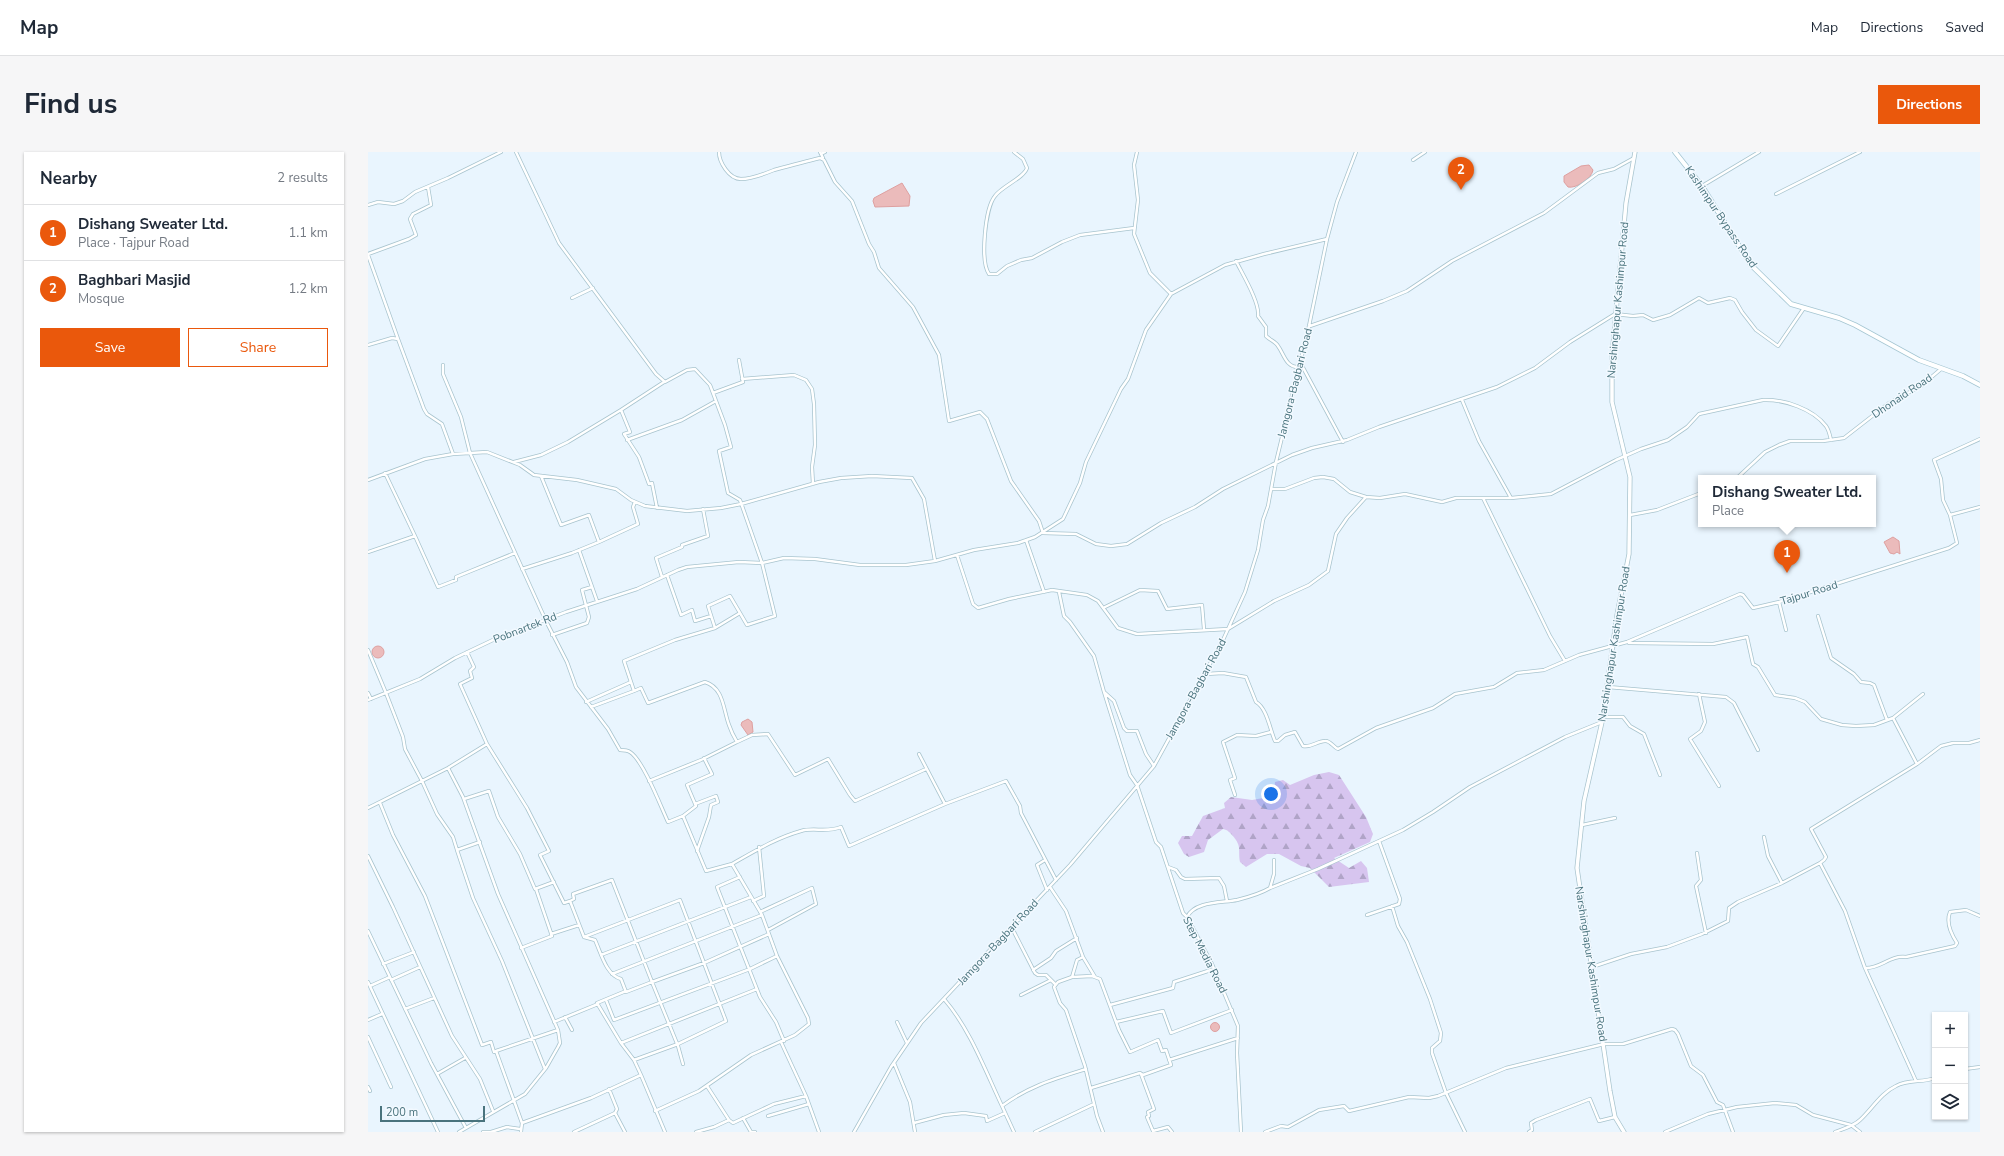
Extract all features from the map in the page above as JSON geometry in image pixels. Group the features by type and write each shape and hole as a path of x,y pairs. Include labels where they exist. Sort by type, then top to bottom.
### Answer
{"main road":[{"name":"Kashimpur Bypass Road","path":"1675,152 1702,186 1752,265 1784,299 1791,304 1855,325 1891,346 1941,369 1963,376 1980,385"}],"street":[{"path":"368,205 378,202 394,204 400,203 415,192 501,152"},
{"path":"516,152 559,243 664,382"},
{"path":"719,152 719,157 725,169 734,177 740,179 823,159"},
{"path":"825,152 820,153 835,182 852,201 879,268 901,292 913,308 939,355 949,421 980,412 987,419 1012,481 1039,521 1043,533"},
{"path":"1014,152 1023,159 1027,168 1020,177 1001,190 992,200 989,209 984,251 986,269 989,274 997,274 1007,266 1021,260 1032,258 1062,242 1080,235 1134,228"},
{"path":"1137,152 1134,164 1138,200 1134,228 1137,243 1150,273 1171,294"},
{"name":"Jamgora-Bagbari Road","path":"854,1132 894,1063 921,1023 1050,887 1154,766 1206,674 1245,592 1258,550 1263,520 1268,506 1276,462 1309,326 1327,239 1337,202 1356,152"},
{"path":"1413,160 1425,152"},
{"name":"Narshinghapur Kashimpur Road","path":"1624,1132 1615,1117 1576,868 1584,801 1603,717 1612,647 1629,554 1630,477 1612,402 1612,356 1626,203 1635,152"},
{"path":"1702,186 1759,152"},
{"path":"1776,194 1860,152"},
{"path":"1309,326 1379,303 1407,291 1452,261 1544,213 1598,173 1614,169 1634,158"},
{"path":"428,187 431,205 413,214 410,218 416,235 406,241 368,254 424,409 427,414 442,424 453,454"},
{"path":"1043,533 1063,519 1080,483 1086,462 1120,389 1128,379 1146,330 1171,294 1214,269 1236,261 1327,239"},
{"path":"1236,261 1256,301 1258,316 1266,326 1266,336 1278,345 1281,353 1290,365 1299,367"},
{"path":"572,298 593,288"},
{"path":"1043,533 1076,534 1096,544 1111,546 1127,544 1140,538 1161,523 1195,507 1223,489 1276,462 1303,451 1343,442 1398,420 1462,400 1497,387 1535,368 1570,342 1615,314 1633,316 1644,315 1653,320 1670,315 1699,298 1708,303 1730,298 1735,300 1756,330 1780,346 1804,308"},
{"path":"368,345 392,338 398,339"},
{"path":"713,393 743,382 739,360"},
{"path":"1300,362 1343,442"},
{"path":"443,365 443,374 461,417 470,453 552,635 567,662 576,687 620,750 631,753 649,781 668,822 683,816 696,806 695,804 716,796 718,802 711,805 709,817 697,852"},
{"path":"514,462 541,455 568,442 664,382 689,370 695,369 710,385 731,447 719,451 728,493 740,500 762,563 775,616 747,625 730,596 708,606 715,628"},
{"name":"Dhonaid Road","path":"1740,475 1762,455 1779,445 1790,441 1832,440 1844,438 1889,403 1921,386 1941,369"},
{"path":"742,379 794,375 806,380 812,389 814,404 816,445 812,467 813,484"},
{"path":"1462,400 1479,441 1511,498"},
{"path":"1271,489 1285,489 1314,478 1323,477 1334,479 1350,492 1366,497 1380,498 1405,494 1442,502 1456,498 1511,498 1551,494 1625,456 1668,440 1704,412 1764,400 1774,400 1811,413 1827,428 1832,440"},
{"path":"627,440 682,420 716,402"},
{"path":"621,410 630,432 624,434 640,457 649,484 652,483 657,508"},
{"path":"1980,439 1934,460 1941,479 1942,500 1950,515 1980,507"},
{"path":"368,480 425,458 453,454 487,452 514,462 534,476 577,480 616,489 635,502 657,508 687,510 741,504 813,484 841,478 872,476 912,478 924,500 935,561"},
{"path":"385,473 438,587 456,580 456,577 515,553"},
{"path":"541,476 561,525 589,515 599,542"},
{"path":"1630,515 1657,510 1698,494"},
{"path":"957,555 973,604 978,608 1009,598 1044,592 1059,592 1087,595 1098,601 1118,628 1137,634 1204,629 1228,629 1274,601 1322,576 1330,568 1336,534 1347,518 1366,497"},
{"path":"1484,498 1550,636 1565,661"},
{"path":"522,569 579,550 638,524 633,507 635,502"},
{"path":"662,577 656,558 682,547 682,545 708,536 703,509"},
{"name":"Tajpur Road","path":"1271,732 1275,741 1278,741 1285,735 1295,732 1302,746 1306,747 1324,740 1329,741 1338,748 1376,728 1433,708 1455,694 1494,686 1517,673 1544,670 1579,655 1627,642 1740,594 1743,595 1753,608 1779,602 1903,564 1952,547 1957,543 1950,515"},
{"name":"Pobnartek Rd","path":"369,700 420,679 467,652 495,639 597,601 637,589 687,567 740,562 762,563 784,558 815,559 860,565 906,565 935,561 1026,540 1043,533"},
{"path":"368,552 415,536"},
{"path":"1026,540 1044,592"},
{"path":"579,550 597,601"},
{"path":"667,575 681,615 692,610 695,621 711,616"},
{"path":"552,635 587,622 589,617 582,590 592,587"},
{"path":"1103,608 1140,590 1158,592 1166,609 1202,605 1204,629"},
{"name":"Step Media Road","path":"1059,592 1064,616 1094,656 1130,775 1137,784 1156,842 1162,847 1183,913 1187,917 1214,969 1238,1026 1241,1132"},
{"path":"1779,602 1786,630"},
{"path":"634,691 624,661 675,640 715,628 740,614"},
{"path":"1818,616 1831,658 1854,674 1861,682 1874,685 1887,720"},
{"path":"1627,642 1713,644 1747,637 1753,664 1758,666 1775,695 1795,698 1805,702 1821,719 1842,725 1874,725 1893,718 1923,694"},
{"path":"368,650 403,736 405,749 422,781 436,814 453,837 473,898 502,962 545,1070"},
{"path":"467,652 474,667 470,671 472,678 460,684 487,744 527,808 549,851 540,855 564,903 574,899 573,894 612,880 678,1044 683,1064"},
{"path":"1206,674 1223,673 1246,677 1256,702 1260,704 1271,732 1254,736 1237,735 1223,742 1235,778 1230,780 1234,795"},
{"path":"586,702 631,682"},
{"path":"591,707 641,688 648,703 705,682 717,690 737,742"},
{"path":"1608,687 1726,697 1734,703 1758,750"},
{"path":"1104,692 1114,701 1124,728 1127,731 1137,731 1146,754 1154,766"},
{"path":"368,693 369,700"},
{"path":"1699,694 1705,722 1701,731 1690,739 1719,786"},
{"path":"1603,717 1623,717 1630,726 1644,734 1660,775"},
{"path":"1893,718 1917,764"},
{"path":"1187,917 1190,912 1196,909 1260,893 1318,869 1379,841 1433,812 1470,787 1565,737 1602,722"},
{"path":"649,781 704,758 752,735 768,734 795,775 828,759 855,801 926,769"},
{"path":"1592,967 1631,954 1667,947 1706,933 1728,921 1729,908 1738,902 1782,883 1824,860 1826,857 1811,829 1917,764 1944,745 1953,742 1969,743 1980,740"},
{"path":"368,808 448,768 487,744"},
{"path":"918,754 945,804"},
{"path":"695,804 687,785 712,774 704,758"},
{"path":"448,768 464,799 498,894 558,1030 560,1043 545,1070 525,1094 459,1132"},
{"path":"683,816 706,871 732,864 759,847 803,830 821,831 841,827 849,846 945,804 1006,781 1056,880"},
{"path":"464,799 489,791 498,817 520,854 536,889 551,934"},
{"path":"380,802 393,835 425,896 482,1045 490,1042 494,1052 496,1051 522,1123 521,1131 507,1127 490,1132 483,1132"},
{"path":"1581,825 1615,818"},
{"path":"1764,837 1768,856 1782,883"},
{"path":"1367,914 1399,904 1400,899 1379,841"},
{"path":"457,850 480,842"},
{"path":"753,901 764,896 759,847"},
{"path":"1697,853 1701,880 1696,886 1706,933"},
{"path":"368,856 452,1036 480,1079 494,1111"},
{"path":"1045,860 1037,865 1047,890"},
{"path":"1270,888 1274,874 1274,860"},
{"path":"1820,863 1845,911 1865,968 1916,1081"},
{"path":"655,1111 692,1095 751,1055 795,1035 809,1022 777,956 762,915 732,864"},
{"path":"1168,867 1176,870 1180,878 1219,878 1224,886 1228,901"},
{"path":"740,877 717,887 758,989 783,1041 806,1096 819,1132"},
{"path":"536,889 554,882"},
{"path":"1050,887 1066,911 1083,957 1095,976 1100,979 1116,1022 1130,1052 1158,1040 1162,1051 1166,1050 1171,1065 1143,1075 1140,1073 1091,1088"},
{"path":"760,912 812,888 816,904 768,930"},
{"path":"601,955 751,897"},
{"path":"584,937 680,900 726,1021 678,1044 634,1060"},
{"path":"570,901 584,937"},
{"path":"1392,906 1398,926 1407,942 1442,1032 1440,1041 1432,1048 1432,1053 1446,1093 1466,1132"},
{"path":"1865,968 1875,967 1899,956 1906,957 1955,946 1957,943 1950,927 1948,916 1950,912 1966,910 1980,916"},
{"path":"612,974 762,915"},
{"path":"521,948 552,936 551,934 579,925"},
{"path":"1012,928 1034,970 1038,975 1046,975 1055,984 1060,1003 1066,1010 1086,1069 1102,1132"},
{"path":"368,931 437,1074 466,1128"},
{"path":"554,1022 627,991 704,963 769,934"},
{"path":"584,937 595,940 601,955 612,974 621,979 627,991"},
{"path":"1034,970 1051,958 1056,951 1077,938"},
{"path":"383,964 414,952"},
{"path":"606,1000 614,1020 750,969 777,956"},
{"path":"1072,977 1076,960 1083,957"},
{"path":"369,987 420,966"},
{"path":"1110,1005 1172,988 1174,982 1214,969"},
{"path":"1055,984 1072,977 1095,976"},
{"path":"1021,995 1051,980"},
{"path":"368,982 369,987 438,1132"},
{"path":"620,1043 758,989"},
{"path":"405,1009 434,998"},
{"path":"944,999 953,1009 969,1038 1014,1132"},
{"path":"597,1003 608,1022"},
{"path":"597,1003 620,1043 634,1060 665,1132"},
{"path":"1116,1022 1163,1010 1171,1033 1232,1010"},
{"path":"368,1020 382,1014"},
{"path":"565,1017 572,1030"},
{"path":"897,1022 907,1043"},
{"path":"1266,1132 1281,1126 1288,1127 1314,1112 1329,1108 1344,1106 1349,1111 1410,1097 1429,1098 1446,1093 1506,1068 1604,1044 1623,1044 1672,1029 1675,1030 1691,1066 1703,1075 1717,1102 1723,1105 1733,1132"},
{"path":"496,1051 558,1030"},
{"path":"368,1037 391,1087"},
{"path":"1169,1060 1238,1038"},
{"path":"368,1047 372,1046"},
{"path":"437,1074 465,1058"},
{"path":"894,1063 910,1102 915,1132"},
{"path":"1968,1069 1980,1067"},
{"path":"1002,1106 1020,1093 1040,1083 1086,1069"},
{"path":"1140,1073 1154,1109 1148,1112 1148,1117 1153,1131 1168,1127 1172,1132"},
{"path":"522,1123 591,1098 641,1075"},
{"path":"1835,1132 1859,1121 1880,1097 1896,1086 1909,1081 1926,1082 1932,1079"},
{"path":"707,1086 729,1120 733,1123 774,1104 806,1096"},
{"path":"368,1087 370,1091"},
{"path":"609,1089 617,1109 615,1113 625,1132"},
{"path":"1529,1132 1532,1130 1531,1123 1536,1120 1590,1099 1599,1121 1615,1117"},
{"path":"1665,1132 1708,1114 1737,1107 1775,1103 1796,1105 1813,1115 1851,1125 1860,1132"},
{"path":"768,1116 809,1104"},
{"path":"1035,1132 1094,1104"},
{"path":"574,1132 615,1113"},
{"path":"914,1123 944,1115 964,1113 986,1116 987,1121 1005,1113"},
{"path":"744,1118 751,1132 755,1132"},
{"path":"696,1132 714,1127 729,1120"}],"green space":[{"path":"1329,772 1339,775 1366,817 1373,834 1370,842 1334,858 1349,868 1361,861 1367,868 1369,882 1329,887 1310,868 1301,866 1279,854 1267,854 1246,867 1240,862 1239,846 1236,840 1228,831 1223,829 1208,840 1204,852 1189,857 1184,854 1178,843 1182,836 1192,836 1203,816 1225,808 1224,803 1231,797 1252,800 1269,797 1274,791 1275,782 1283,780 1290,785 1314,775"}],"shaded area":[{"path":"1589,165 1593,170 1590,176 1579,185 1568,187 1564,182 1564,176 1581,166"},
{"path":"902,183 910,196 909,206 875,207 873,201 874,198"},
{"path":"1893,537 1899,541 1900,554 1897,552 1894,554 1890,553 1884,542"},
{"path":"376,646 380,646 384,652 380,658 376,658 372,654 372,650"},
{"path":"748,719 752,722 753,732 748,735 741,725 742,722"},
{"path":"1213,1023 1217,1023 1219,1027 1217,1031 1213,1031 1211,1029 1211,1025"}],"place":[{"name":"Baghbari Masjid","path":"1461,190"},
{"name":"Dishang Sweater Ltd.","path":"1787,573"}]}
